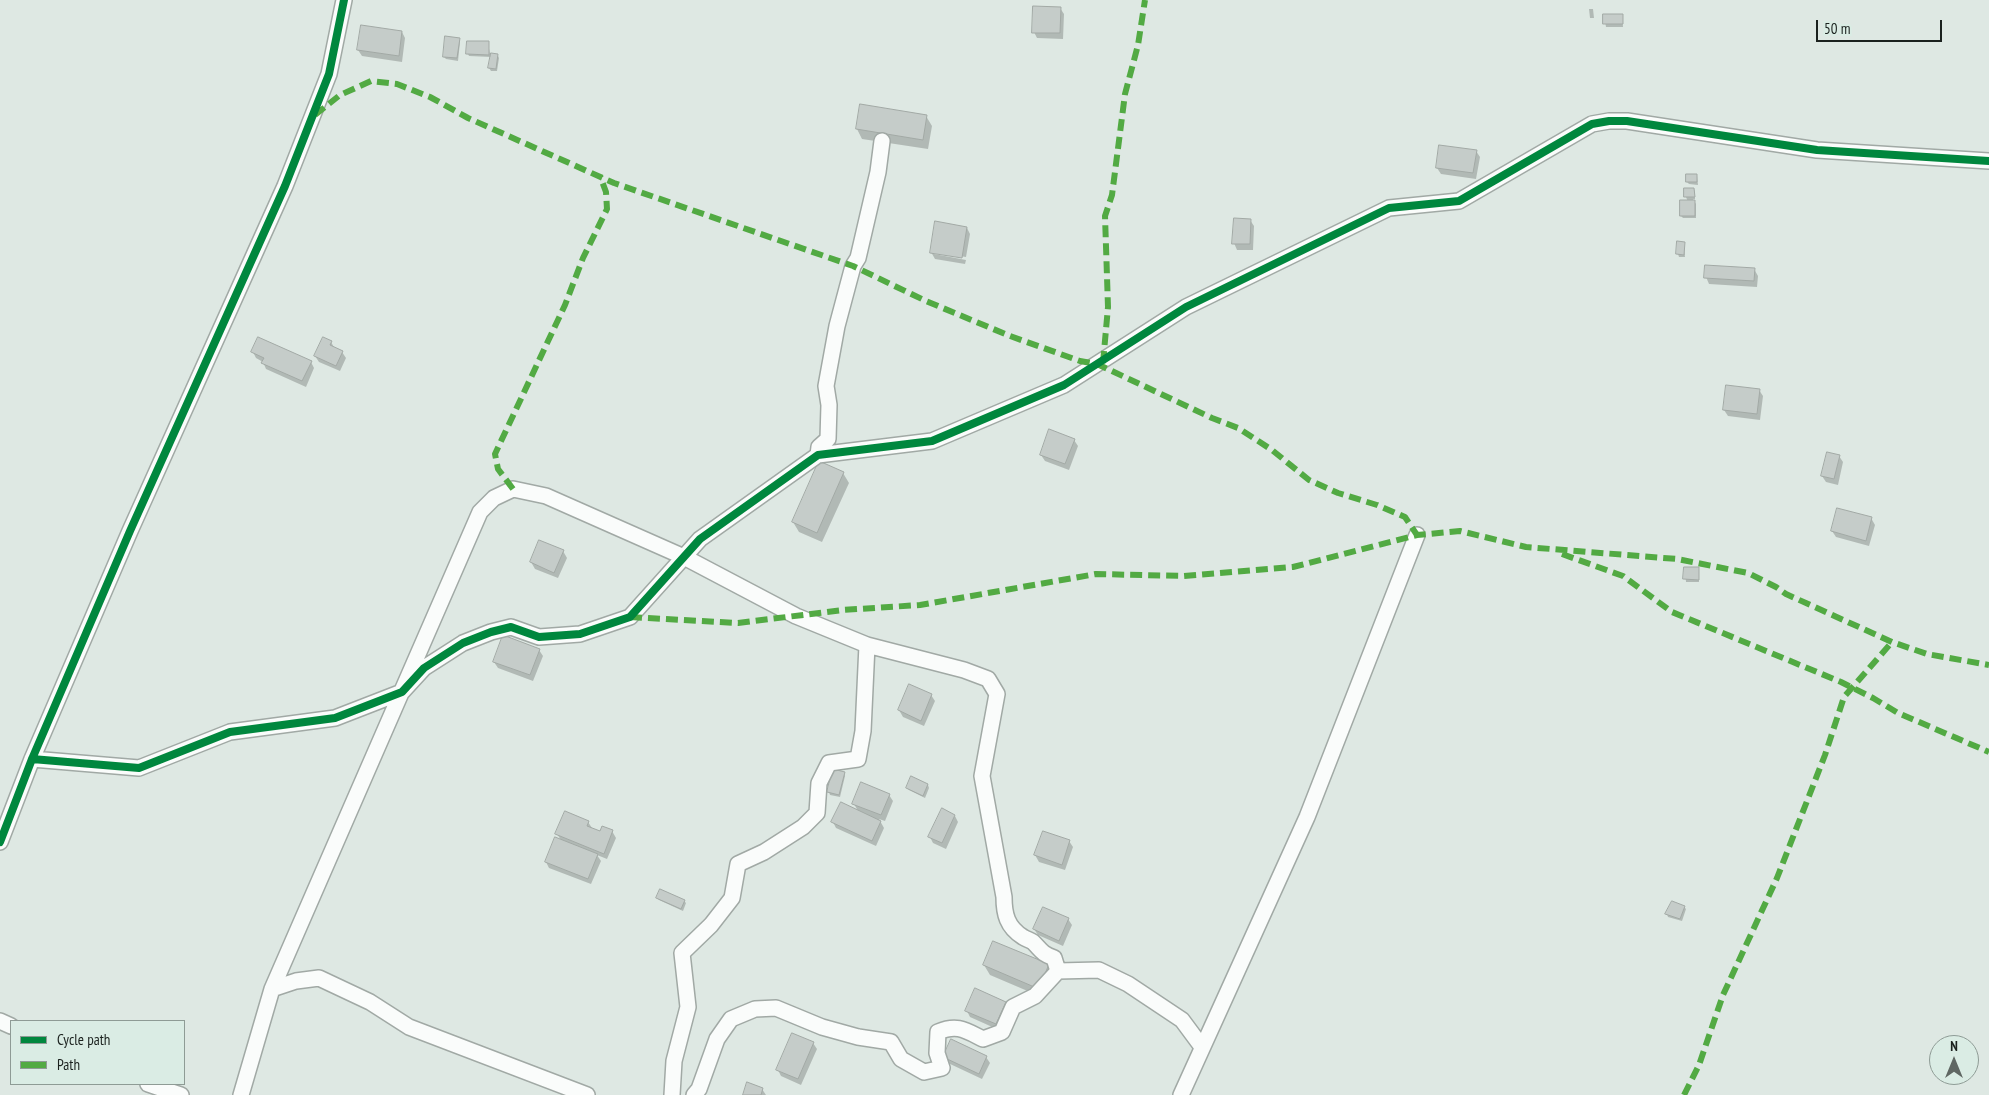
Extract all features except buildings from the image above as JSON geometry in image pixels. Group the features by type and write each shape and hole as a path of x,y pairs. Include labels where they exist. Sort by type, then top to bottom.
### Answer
{"street":[{"path":"0,842 32,759 130,531 285,186 329,74 344,0"},
{"path":"32,759 139,768 230,732 335,718 402,692 424,668 463,643 491,632 511,627 539,637 580,634 630,617 700,539 818,456 932,441 1064,385 1186,307 1389,208 1459,201 1592,124 1626,121 1817,150 1989,160"},
{"path":"818,456 819,447 828,439 830,404 826,386 832,349 853,266 858,258 878,172 882,141"},
{"path":"241,1095 272,989 480,512 494,498 512,488 546,496 684,557 796,616 867,645 964,670 988,679 997,694 982,776 1004,897 1004,912 1009,925 1033,942 1042,954 1054,958 1058,971"},
{"path":"1181,1095 1307,817 1418,535"},
{"path":"672,1095 674,1061 688,1007 682,953 711,925 732,898 738,864 764,852 803,828 817,813 819,783 830,763 858,759 863,731 867,645"},
{"path":"694,1095 699,1089 717,1039 731,1019 755,1009 776,1008 822,1027 858,1037 891,1042 901,1059 924,1072 942,1068 937,1053 938,1032 950,1027 967,1031 983,1038 1002,1032 1013,1007 1035,996 1058,971 1099,970 1128,984 1182,1020 1202,1048"},
{"path":"272,989 296,981 319,978 370,1002 409,1027 587,1095"},
{"path":"151,1085 182,1095"}],"marked path":[{"path":"1103,363 1108,307 1105,216 1112,195 1125,94 1138,45 1145,0"},
{"path":"315,115 340,95 371,81 397,84 430,97 468,118 614,183 853,266 926,301 1010,336 1080,361 1097,364 1212,418 1238,428 1272,450 1309,480 1338,493 1377,505 1405,517 1417,535"},
{"path":"513,489 498,469 495,454 565,305 583,258 607,209 606,192 600,176"},
{"path":"630,617 738,623 843,610 920,605 1096,574 1184,576 1293,567 1417,535 1460,531 1526,547 1677,559 1748,573 1786,594 1892,642 1927,654 1989,665"},
{"path":"1562,554 1623,576 1672,612 1841,682 1898,713 1989,752"},
{"path":"1684,1095 1699,1065 1723,995 1777,878 1825,755 1844,697 1892,642"}],"cycle path":[{"path":"0,842 32,759 130,531 285,186 329,74 344,0"},
{"path":"32,759 139,768 230,732 335,718 402,692 424,668 463,643 491,632 511,627 539,637 580,634 630,617 700,539 818,455 932,441 1064,385 1186,307 1389,208 1459,201 1592,124 1609,121 1627,121 1817,150 1989,161"}]}
